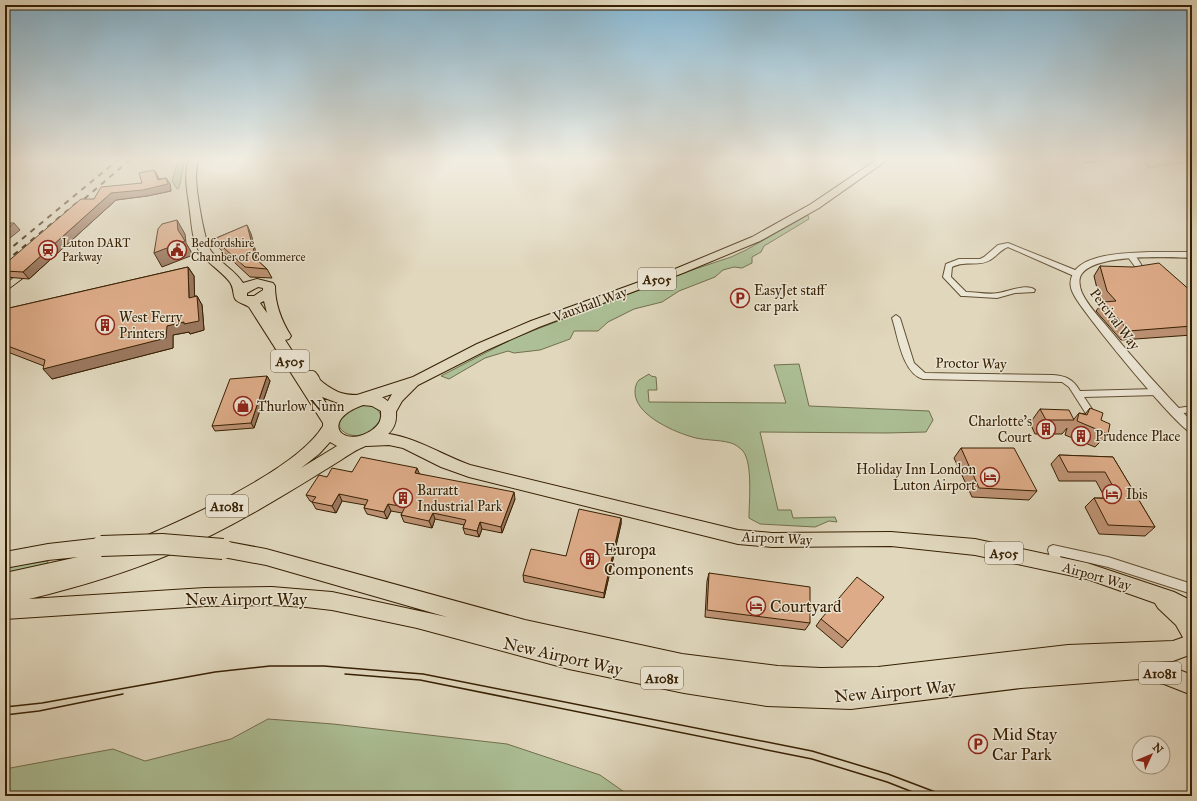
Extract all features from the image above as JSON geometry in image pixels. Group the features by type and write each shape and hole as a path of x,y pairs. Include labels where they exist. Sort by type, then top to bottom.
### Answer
{"highway":[{"name":"A505","path":"193,195 199,239 207,255 237,282 245,296 254,304 330,425"},
{"path":"204,248 214,252 246,280 267,285 270,288 262,297 245,296 248,286 257,283"},
{"name":"A505","path":"268,292 272,311 278,326 313,382 333,397 357,400"},
{"path":"370,399 382,404 388,417 381,432 361,442 346,443 338,440 332,435 330,425 338,410 357,400 370,399"},
{"name":"A1081","path":"5,582 62,570 108,557 154,541 190,525 241,499 296,463 320,444 330,425"},
{"name":"A1081","path":"5,596 113,568 189,538 259,502 361,442"},
{"name":"New Airport Way","path":"5,560 48,552 101,546 162,543 197,545 266,557 525,630 570,641 682,664 778,676 821,678 878,677 1068,654 1174,651 1192,645"},
{"name":"New Airport Way","path":"5,610 205,597 272,596 306,598 332,601 417,619 577,661 684,683 767,695 851,698 1021,678 1139,669 1164,674 1192,686"}],"main road":[{"name":"Vauxhall Way","path":"357,400 418,380 512,333 679,271 756,240 830,195"},
{"name":"Vauxhall Way","path":"388,417 397,397 418,380"},
{"name":"Airport Way","path":"388,417 406,442"},
{"name":"Airport Way","path":"361,442 376,439 406,442 445,462 469,471 738,537 772,540 891,539 975,547 1055,557 1192,610"},
{"name":"Airport Way","path":"1155,596 1172,608 1182,619 1192,645"}],"street":[{"path":"1031,290 1015,291 997,296 964,294 947,277 949,266 958,261 981,261 987,259 1001,247 1008,245 1077,274 1086,265 1106,258 1132,256 1190,256"},
{"path":"1122,272 1136,272 1140,269 1132,256"},
{"name":"Percival Way","path":"1077,274 1075,285 1080,298 1128,360 1192,428"},
{"name":"Proctor Way","path":"896,318 910,364 923,376 1064,379 1072,385 1079,394 1093,418"},
{"path":"1079,394 1157,392"},
{"path":"1175,411 1192,409"},
{"path":"1055,557 1108,562 1192,589"}],"green space":[{"path":"808,215 809,219 764,246 761,252 752,257 752,263 742,268 734,267 723,270 715,277 679,291 662,302 634,309 608,322 598,331 574,331 570,339 540,350 514,353 508,351 485,358 449,379 441,376 512,339 689,271 731,257"},
{"path":"799,364 809,406 929,411 933,420 926,432 760,432 778,510 791,510 793,518 835,517 837,522 829,521 815,527 760,524 749,518 749,473 746,457 743,451 731,443 694,438 673,430 655,420 641,407 637,400 635,390 639,380 649,374 656,377 657,390 648,390 649,402 786,403 774,365"},
{"path":"361,405 371,406 378,410 381,417 379,423 370,432 364,434 357,436 345,433 340,428 340,423 343,416"},
{"path":"48,561 47,566 5,575 5,567"},
{"path":"268,719 333,724 507,744 600,775 630,796 5,796 5,769 113,749 145,761 231,739"}],"building":[{"path":"96,195 108,195 23,272 5,271 5,264 81,199 94,199"},
{"path":"177,220 178,230 185,241 154,253 158,229 162,224"},
{"path":"5,223 14,223 5,231"},
{"path":"247,225 256,259 267,269 245,267 214,239"},
{"path":"1159,263 1192,292 1192,326 1129,331 1103,302 1116,301 1107,291 1100,266 1133,267"},
{"name":"West Ferry Printers","path":"188,267 189,298 197,296 199,321 184,324 184,322 167,326 166,338 43,369 45,360 5,345 5,309"},
{"name":"Thurlow Nunn","path":"267,376 251,423 212,426 230,379"},
{"path":"1090,408 1103,413 1101,420 1110,424 1108,434 1077,421 1079,413 1087,415"},
{"path":"1040,409 1069,410 1074,420 1046,420"},
{"path":"961,448 1014,448 1037,491 979,488"},
{"path":"1059,455 1113,457 1155,527 1108,525 1094,498 1120,499 1105,472 1068,472"},
{"name":"Barratt Industrial Park","path":"361,457 417,468 415,473 514,492 501,527 480,522 477,531 463,528 466,520 433,513 429,521 401,515 405,507 388,504 384,512 364,508 368,500 339,494 332,506 312,502 316,497 306,495 319,475 327,477 332,468 352,472"},
{"name":"Europa Components","path":"579,509 621,518 604,593 523,575 531,549 566,556"},
{"name":"Courtyard","path":"709,573 810,587 810,623 707,610"},
{"path":"857,577 884,597 848,641 821,619"}],"tram line":[{"path":"5,284 14,277"},
{"path":"5,292 25,277"},
{"path":"5,707 42,703 215,672 270,666 324,666 423,674 812,751 888,774 946,796"},
{"path":"345,674 420,680 812,759 887,782 923,796"},
{"path":"5,715 39,711 123,694"}],"railway":[{"path":"5,253 75,195"},
{"path":"76,206 88,195"},
{"path":"5,262 79,201"}],"place":[{"name":"Luton DART Parkway","path":"48,250"},
{"name":"Bedfordshire Chamber of Commerce","path":"177,250"},
{"name":"EasyJet staff car park","path":"740,298"},
{"name":"West Ferry Printers","path":"105,325"},
{"name":"Thurlow Nunn","path":"243,406"},
{"name":"Charlotte's Court","path":"1046,429"},
{"name":"Prudence Place","path":"1081,436"},
{"name":"Holiday Inn London Luton Airport","path":"990,477"},
{"name":"Ibis","path":"1112,494"},
{"name":"Barratt Industrial Park","path":"403,498"},
{"name":"Europa Components","path":"590,559"},
{"name":"Courtyard","path":"756,606"},
{"name":"Mid Stay Car Park","path":"978,744"}]}
